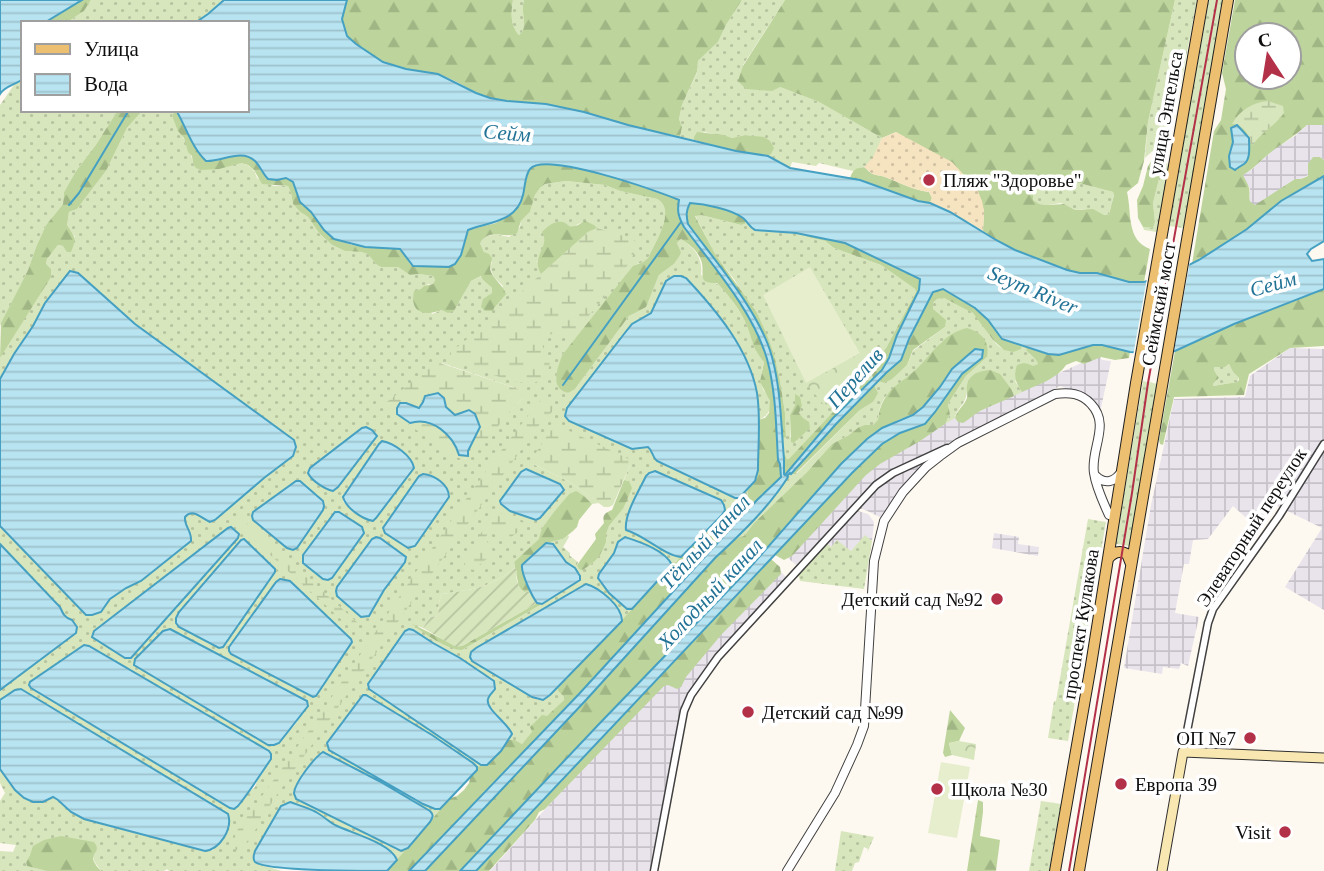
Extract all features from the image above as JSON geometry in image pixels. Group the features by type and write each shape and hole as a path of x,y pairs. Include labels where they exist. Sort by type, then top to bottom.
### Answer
{"main road":[{"name":"улица Энгельса","path":"1163,233 1203,0"},
{"name":"Сеймский мост","path":"1162,385 1228,0"},
{"name":"Сеймский мост","path":"1136,383 1163,233"},
{"name":"проспект Кулакова","path":"1055,871 1136,383"},
{"name":"проспект Кулакова","path":"1079,871 1162,385"},
{"path":"1108,560 1113,554 1120,552 1127,554 1131,564"},
{"path":"1163,871 1183,752 1324,758"}],"street":[{"path":"654,871 684,711 691,695 751,619 876,485 894,473 1055,394 1066,392 1087,399 1099,417 1101,428 1093,466 1094,474 1112,516"},
{"path":"787,871 835,793 863,726 874,561 884,522 914,480 958,443"},
{"name":"Элеваторный переулок","path":"1183,752 1206,631 1213,609 1279,516 1324,444"},
{"path":"1094,474 1098,479 1109,482 1122,470"}],"shaded area":[{"path":"1307,125 1324,125 1324,160 1320,157 1308,164 1308,175 1295,179 1255,206 1250,203 1250,189 1243,174"},
{"path":"1290,348 1324,349 1324,610 1285,587 1322,528 1275,505 1255,526 1233,506 1208,539 1193,540 1189,564 1184,564 1175,613 1199,617 1188,666 1181,663 1179,669 1163,667 1162,674 1124,668 1151,505 1174,399 1245,397 1250,376"},
{"path":"1099,355 1102,360 1111,361 1101,408 1060,386 957,439 882,518 863,509 851,509 796,565 788,558 871,466 945,421 966,415"},
{"path":"853,512 868,514 874,522 872,541 865,536 851,551 831,547 826,542"},
{"path":"994,533 1019,537 1018,544 1039,547 1038,556 992,548"},
{"path":"778,569 786,577 721,650 687,705 656,871 490,871 590,759 668,680 685,676"}],"green space":[{"path":"82,0 91,0 84,11 69,21 47,21"},
{"path":"91,0 224,0 198,21 69,21 84,11"},
{"path":"347,0 513,0 513,23 519,35 524,24 524,0 742,0 718,42 698,61 697,72 682,105 679,119 682,127 680,137 584,112 490,98 441,75 403,68 384,61 363,50 347,35 342,16"},
{"path":"513,0 524,0 524,24 519,35 513,23"},
{"path":"742,0 785,0 743,65 780,87 819,102 882,138 868,164 853,171 819,163 816,166 792,162 790,168 768,156 771,154 754,136 732,138 704,132 694,137 694,140 680,137 682,127 679,119 682,105 697,73 698,61 718,42"},
{"path":"785,0 1175,0 1148,122 1144,161 1138,183 1127,192 1133,233 1142,245 1150,249 1144,282 1135,283 1097,273 1067,270 996,240 983,231 984,211 977,189 964,176 896,132 882,138 819,102 780,87 772,91 746,89 738,81 743,66","holes":["1075,182 1113,192 1109,214 1104,215 1093,209 1075,210 1064,204 1039,204 1033,200 1033,194 1040,188"]},
{"path":"1175,0 1197,0 1181,84 1177,84 1173,89 1172,106 1176,107 1174,120 1170,120 1168,129 1172,130 1164,142 1145,158 1148,122"},
{"path":"1209,0 1223,0 1184,228 1169,226"},
{"path":"1235,0 1324,0 1324,125 1307,125 1243,175 1249,188 1250,200 1255,205 1295,179 1308,176 1308,164 1313,157 1324,160 1324,176 1281,201 1247,229 1192,264 1214,131 1221,120 1226,89 1222,73","holes":["1243,132 1249,138 1245,164 1237,167 1229,156 1233,142"]},
{"path":"21,80 21,112 117,112 76,171 64,192 63,204 46,225 28,270 0,326 0,105 14,85"},
{"path":"1268,101 1283,106 1284,113 1253,145 1242,128 1232,124 1247,108"},
{"path":"117,112 141,112 127,128 106,171 77,209 69,212 67,225 74,240 71,252 58,245 47,259 51,277 0,358 1,323 28,270 46,225 63,204 64,192"},
{"path":"141,112 174,112 172,116 193,164 247,165 257,178 274,186 288,186 293,204 332,245 345,251 369,254 381,267 398,267 410,275 433,276 433,284 422,289 432,314 442,310 454,311 471,281 482,276 492,288 488,297 494,308 503,286 494,277 490,268 492,262 480,243 489,235 509,237 520,227 521,221 530,212 535,195 545,184 566,181 605,185 657,199 663,204 665,218 648,258 637,264 562,355 556,379 575,389 629,316 646,306 659,275 674,264 681,252 677,243 681,239 697,254 701,263 701,275 720,286 736,305 748,327 755,349 764,362 761,383 770,400 770,408 762,419 758,420 757,393 753,377 729,331 686,278 666,281 651,313 633,324 624,334 567,408 565,412 569,421 632,449 648,447 657,461 735,498 747,491 748,497 737,511 735,519 738,522 735,525 722,515 725,509 720,500 655,471 649,473 631,508 626,530 668,553 681,557 672,565 656,550 618,542 614,553 599,574 627,609 632,609 622,621 623,616 582,586 471,652 472,661 538,700 544,700 558,686 564,700 522,744 508,740 512,734 510,730 488,703 495,689 413,630 369,689 481,765 477,767 432,735 366,695 380,778 417,802 440,809 433,818 429,811 326,752 320,754 305,772 295,790 313,807 396,850 408,848 397,860 396,856 381,847 311,811 290,805 281,806 254,857 258,864 282,871 101,871 93,857 30,855 26,862 28,866 47,871 0,871 0,851 13,852 16,845 0,843 0,801 5,793 0,783 0,769 15,790 43,802 52,797 84,819 205,851 214,850 15,690 0,700 0,690 76,633 72,620 64,615 60,607 0,544 0,526 85,615 101,612 110,599 141,581 189,529 185,517 189,513 194,512 203,519 293,456 296,447 293,440 135,324 78,273 26,337 0,379 0,358 47,259 58,245 63,246 75,237 67,225 69,212 77,209 106,171 127,128","holes":["582,222 536,263 545,236 573,227","442,363 521,390 522,399 466,459 453,456","362,428 377,436 333,491 328,490 310,468","382,441 367,520 346,505 343,501 345,493 379,444","533,464 630,465 624,480 629,481 623,509 609,526 594,562 583,570 577,565 578,562 563,547 568,535 546,543 553,544 566,562 575,568 580,580 462,650 415,625 423,628 430,617 438,616 442,594 488,584 515,568 514,562 540,539 542,528 569,494 584,496 592,504 599,503 568,481","523,470 550,506 540,518 510,511 500,501","296,481 323,511 293,550 253,520 253,512","449,497 415,546 408,548 385,533 383,528","380,538 403,554 369,616","241,540 275,572 223,647 218,648 179,612","276,582 352,642 313,697 229,651 229,647","170,629 307,700 308,706 294,726 268,745 134,662","30,682 271,759 255,787 230,808 31,689"]},
{"path":"177,112 206,161 245,155 254,160 266,178 286,178 293,182 304,206 334,239 352,245 401,249 410,264 416,267 429,266 468,230 496,223 513,212 521,203 528,173 533,166 547,164 609,176 680,200 678,216 684,227 742,306 761,341 772,384 781,477 738,522 735,515 746,500 747,491 755,481 758,470 758,420 769,413 770,401 760,382 764,362 738,309 717,283 704,280 700,257 681,239 677,243 680,255 674,264 659,275 646,307 629,316 575,389 563,391 557,384 562,355 633,266 648,258 665,218 663,204 657,199 605,185 566,181 545,184 535,195 530,212 521,221 517,233 488,236 480,243 484,252 492,258 491,272 506,294 493,311 485,311 481,307 483,299 492,293 492,288 481,276 471,281 454,311 425,313 414,305 414,291 433,284 433,276 410,275 398,267 381,267 368,254 345,251 332,245 293,204 288,186 262,184 248,165 241,163 219,169 196,168 172,116"},
{"path":"697,132 732,138 745,135 764,137 774,148 768,156 736,151 694,140"},
{"path":"1155,156 1164,159 1153,203 1153,228 1143,227 1138,218 1137,200 1148,166"},
{"path":"1164,159 1169,170 1157,232 1144,230 1143,227 1153,228 1155,222 1153,203"},
{"path":"864,167 872,174 929,192 932,198 930,203 850,178 855,170"},
{"path":"1075,182 1113,192 1109,214 1075,210 1061,203 1038,204 1033,200 1033,194 1040,188"},
{"path":"690,203 720,208 746,221 741,225 701,215 695,216 715,254 757,313 768,337 780,380 785,413 786,437 782,439 776,378 766,340 736,288 688,224"},
{"path":"695,215 741,225 746,221 751,228 806,235 825,241 834,248 881,265 915,289 916,292 886,348 872,364 870,369 873,378 870,381 863,380 789,460 783,451 782,439 786,436 780,380 768,337 734,279 715,255","holes":["795,405 802,406 799,413 802,428 796,442 790,437 790,415"]},
{"path":"585,221 597,228 588,232 541,274 538,262 544,242 542,232 557,222 572,226"},
{"path":"597,228 633,239 637,244 634,254 620,277 575,333 545,336 543,346 550,363 541,379 534,383 517,382 451,358 451,352 588,232"},
{"path":"806,235 845,243 920,279 919,290 889,358 873,378 870,369 872,364 886,348 916,292 915,289 881,265"},
{"path":"810,267 860,353 806,383 763,295"},
{"path":"943,289 974,307 1002,336 1022,344 1021,349 1013,352 1004,350 973,313 944,298 937,299 933,303 933,309 946,320 945,327 913,350 907,365 892,379 884,383 878,381 908,341 929,296"},
{"path":"1324,289 1324,346 1290,348 1249,374 1244,395 1174,397 1163,445 1160,444 1175,351 1234,324","holes":["1229,364 1239,378 1237,382 1213,386 1219,378 1214,367 1225,367"]},
{"path":"944,298 974,314 998,346 1011,351 1020,349 1022,344 1028,346 1026,348 1030,355 1037,359 1038,364 1015,381 1022,392 1014,396 1006,384 967,390 955,418 945,424 950,414 948,404 966,376 987,357 942,341 916,370 886,397 879,411 878,421 873,425 859,427 832,444 744,536 736,538 780,490 790,473 797,473 860,410 873,402 876,389 874,385 878,381 884,383 907,365 913,351 945,327 933,310 933,303"},
{"path":"967,328 984,338 987,357 966,376 948,404 950,414 945,424 866,475 792,556 784,560 775,555 882,444 912,429 935,412 962,374 982,358 952,369 923,407 913,415 898,420 841,464 745,573 460,871 425,871 715,558 736,538 744,536 832,444 859,427 873,425 878,420 883,401 892,389 919,367 950,335"},
{"path":"1093,345 1130,352 1129,358 1115,360 1101,357 1084,364 1076,361 1066,365 1052,378 1022,392 1018,386 1015,376 1017,365 1038,364 1027,350 1028,346 1060,354"},
{"path":"860,353 862,373 827,409 806,383"},
{"path":"440,363 525,393 475,454 467,458 453,456 387,409 387,402 433,365"},
{"path":"1229,364 1239,378 1237,382 1213,386 1219,378 1214,367 1225,367"},
{"path":"990,370 1000,374 1014,396 982,410 963,423 958,422 955,418 967,398 968,382 978,372"},
{"path":"863,380 870,381 833,418 784,475 783,451 789,459"},
{"path":"1143,381 1158,384 1129,546 1116,544"},
{"path":"874,385 878,393 873,402 860,410 796,473 791,474 837,423"},
{"path":"795,394 800,397 802,406 799,413 809,422 810,428 794,443 791,442 790,415 795,405"},
{"path":"551,398 554,402 552,412 542,421 423,586 274,799 247,844 240,851 236,850 234,842 238,829 461,507 538,403"},
{"path":"561,427 630,461 613,505 604,507 568,481 531,461 551,430"},
{"path":"624,480 629,481 632,488 623,509 609,526 600,555 583,570 579,569 577,565 596,539 595,534 604,523 605,515 612,510"},
{"path":"576,491 592,504 573,531 563,539 546,543 528,584 532,591 524,592 519,588 514,562 539,539 542,528 554,512 569,494"},
{"path":"496,511 528,525 507,540 489,532 485,538 494,553 473,570 466,566 463,560"},
{"path":"722,515 735,525 579,694 409,871 387,871 448,799 464,790 477,767 487,765 508,740 522,744 532,732 530,727 564,700 558,686"},
{"path":"241,518 359,624 359,630 354,631 236,524"},
{"path":"1088,519 1106,522 1068,741 1048,738"},
{"path":"865,535 872,541 864,589 800,581 798,574 826,542 831,547 837,540 851,551"},
{"path":"771,559 780,567 781,574 721,635 686,677 681,687 677,689 664,686 545,809 539,812 535,820 489,871 476,871"},
{"path":"515,568 520,587 524,592 532,591 537,603 462,646 456,647 423,628 430,617 438,616 442,594 488,584"},
{"path":"537,603 542,604 462,650 443,644 412,624 456,646 462,646"},
{"path":"950,710 965,728 959,741 949,743 952,755 945,757 943,753"},
{"path":"959,741 976,744 974,760 952,755 949,743"},
{"path":"941,762 970,767 957,838 928,833"},
{"path":"978,800 983,802 980,836 1000,840 996,871 967,871"},
{"path":"1041,801 1061,804 1049,871 1029,871"},
{"path":"841,831 874,837 867,853 868,849 864,847 859,862 855,863 852,871 835,871"},
{"path":"61,836 94,842 97,849 93,859 101,871 47,871 27,866 26,862 33,846"}],"sand":[{"name":"Пляж \"Здоровье\"","path":"896,132 952,162 977,189 984,211 983,231 930,203 932,198 929,192 874,175 864,167 873,157 882,138"}],"water":[{"path":"0,0 82,0 47,21 21,21 21,80 0,94"},
{"path":"224,0 347,0 342,19 347,36 383,62 438,74 490,98 546,104 584,112 736,151 768,156 790,168 860,180 930,203 1015,250 1067,270 1097,273 1129,282 1144,282 1175,272 1199,260 1247,229 1281,201 1324,176 1324,241 1307,254 1312,261 1324,259 1324,289 1163,354 1130,352 1093,345 1059,355 1002,339 975,308 943,289 933,292 901,360 787,476 754,520 715,558 425,871 409,871 781,477 770,371 761,341 742,306 684,227 678,214 679,200 667,195 602,174 557,165 540,165 528,172 520,204 515,211 501,220 468,230 461,255 455,264 449,267 413,266 400,249 365,247 334,239 300,202 293,182 286,178 268,179 250,157 206,161 193,144 177,112 248,112 248,21 198,21","holes":["690,203 717,208 743,218 755,230 796,233 845,243 920,279 919,290 882,370 833,418 785,475 779,395 766,340 747,305 688,224"]},
{"path":"1237,125 1249,138 1249,152 1246,162 1235,170 1230,167 1229,156 1233,142 1231,128"},
{"path":"70,271 78,273 135,324 294,440 296,447 293,456 215,520 210,522 188,514 185,520 191,541 141,581 110,599 101,612 92,615 86,615 0,526 0,379 45,303"},
{"path":"674,276 686,278 720,317 739,346 753,377 759,412 758,470 755,481 739,498 657,461 648,447 632,449 569,421 565,416 567,408 632,324 651,313 666,281"},
{"path":"975,349 983,350 982,358 962,374 925,424 900,433 882,444 476,871 460,871 745,573 841,464 882,428 913,415 923,407 952,369"},
{"path":"438,393 444,398 446,407 455,415 469,410 475,414 480,427 468,456 459,455 447,434 434,425 426,422 410,423 397,414 400,403 419,408 425,396"},
{"path":"366,427 377,436 338,487 333,491 318,484 308,473 310,468"},
{"path":"382,441 402,451 414,468 373,521 355,512 343,497"},
{"path":"526,469 560,484 564,490 536,520 510,511 500,501"},
{"path":"655,471 721,500 724,505 722,515 681,557 668,553 626,530 627,517 636,495 646,476"},
{"path":"423,474 440,481 449,497 415,546 408,548 385,533 383,528"},
{"path":"296,481 300,481 323,501 324,506 297,548 293,550 253,520 252,516 253,512"},
{"path":"335,512 362,527 364,533 328,580 303,563 303,555"},
{"path":"231,527 239,534 238,538 131,658 125,658 92,637 94,631"},
{"path":"376,537 406,557 369,616 361,617 337,596 336,591"},
{"path":"625,537 658,551 672,565 632,609 627,609 609,593 598,578 618,542"},
{"path":"244,539 275,572 223,647 219,648 179,627 176,618"},
{"path":"546,543 553,544 566,562 575,568 580,580 542,604 537,603 532,595 522,565"},
{"path":"0,544 77,627 76,633 0,690"},
{"path":"280,579 290,581 352,642 313,697 229,651 229,647"},
{"path":"586,584 609,598 618,609 622,621 543,700 532,697 472,661 471,652 476,648"},
{"path":"170,629 307,701 308,706 279,743 268,745 134,665 135,659 163,631"},
{"path":"409,629 494,681 495,689 488,703 512,734 501,751 487,765 481,765 369,689 368,684"},
{"path":"84,645 269,751 271,759 238,806 230,808 31,688 30,682"},
{"path":"21,689 228,814 229,826 224,837 216,846 205,851 84,819 53,797 43,802 24,798 0,769 0,700"},
{"path":"363,695 432,735 477,767 440,809 423,804 329,750 327,743"},
{"path":"323,752 431,812 433,816 430,822 408,848 401,851 296,799 294,793 298,783"},
{"path":"290,802 387,848 397,860 387,871 296,869 255,862 255,851 281,806"}],"pier":[{"path":"1190,261 1173,355 1133,356 1147,278"}],"waterway":[{"path":"69,205 128,112"},
{"path":"563,385 681,222"}],"tram line":[{"path":"1069,871 1148,383 1217,0"}],"place":[{"name":"Пляж \"Здоровье\"","path":"929,180"},
{"name":"Детский сад №92","path":"997,599"},
{"name":"Детский сад №99","path":"748,712"},
{"name":"ОП №7","path":"1250,738"},
{"name":"Европа 39","path":"1121,784"},
{"name":"Щкола №30","path":"937,789"},
{"name":"Visit","path":"1285,832"}],"water label":[{"name":"Сейм","path":"507,133"},
{"name":"Сейм","path":"1273,284"},
{"name":"Seym River","path":"1033,290"},
{"name":"Перелив","path":"855,378"},
{"name":"Тёплый канал","path":"705,542"},
{"name":"Холодный канал","path":"710,594"}]}
